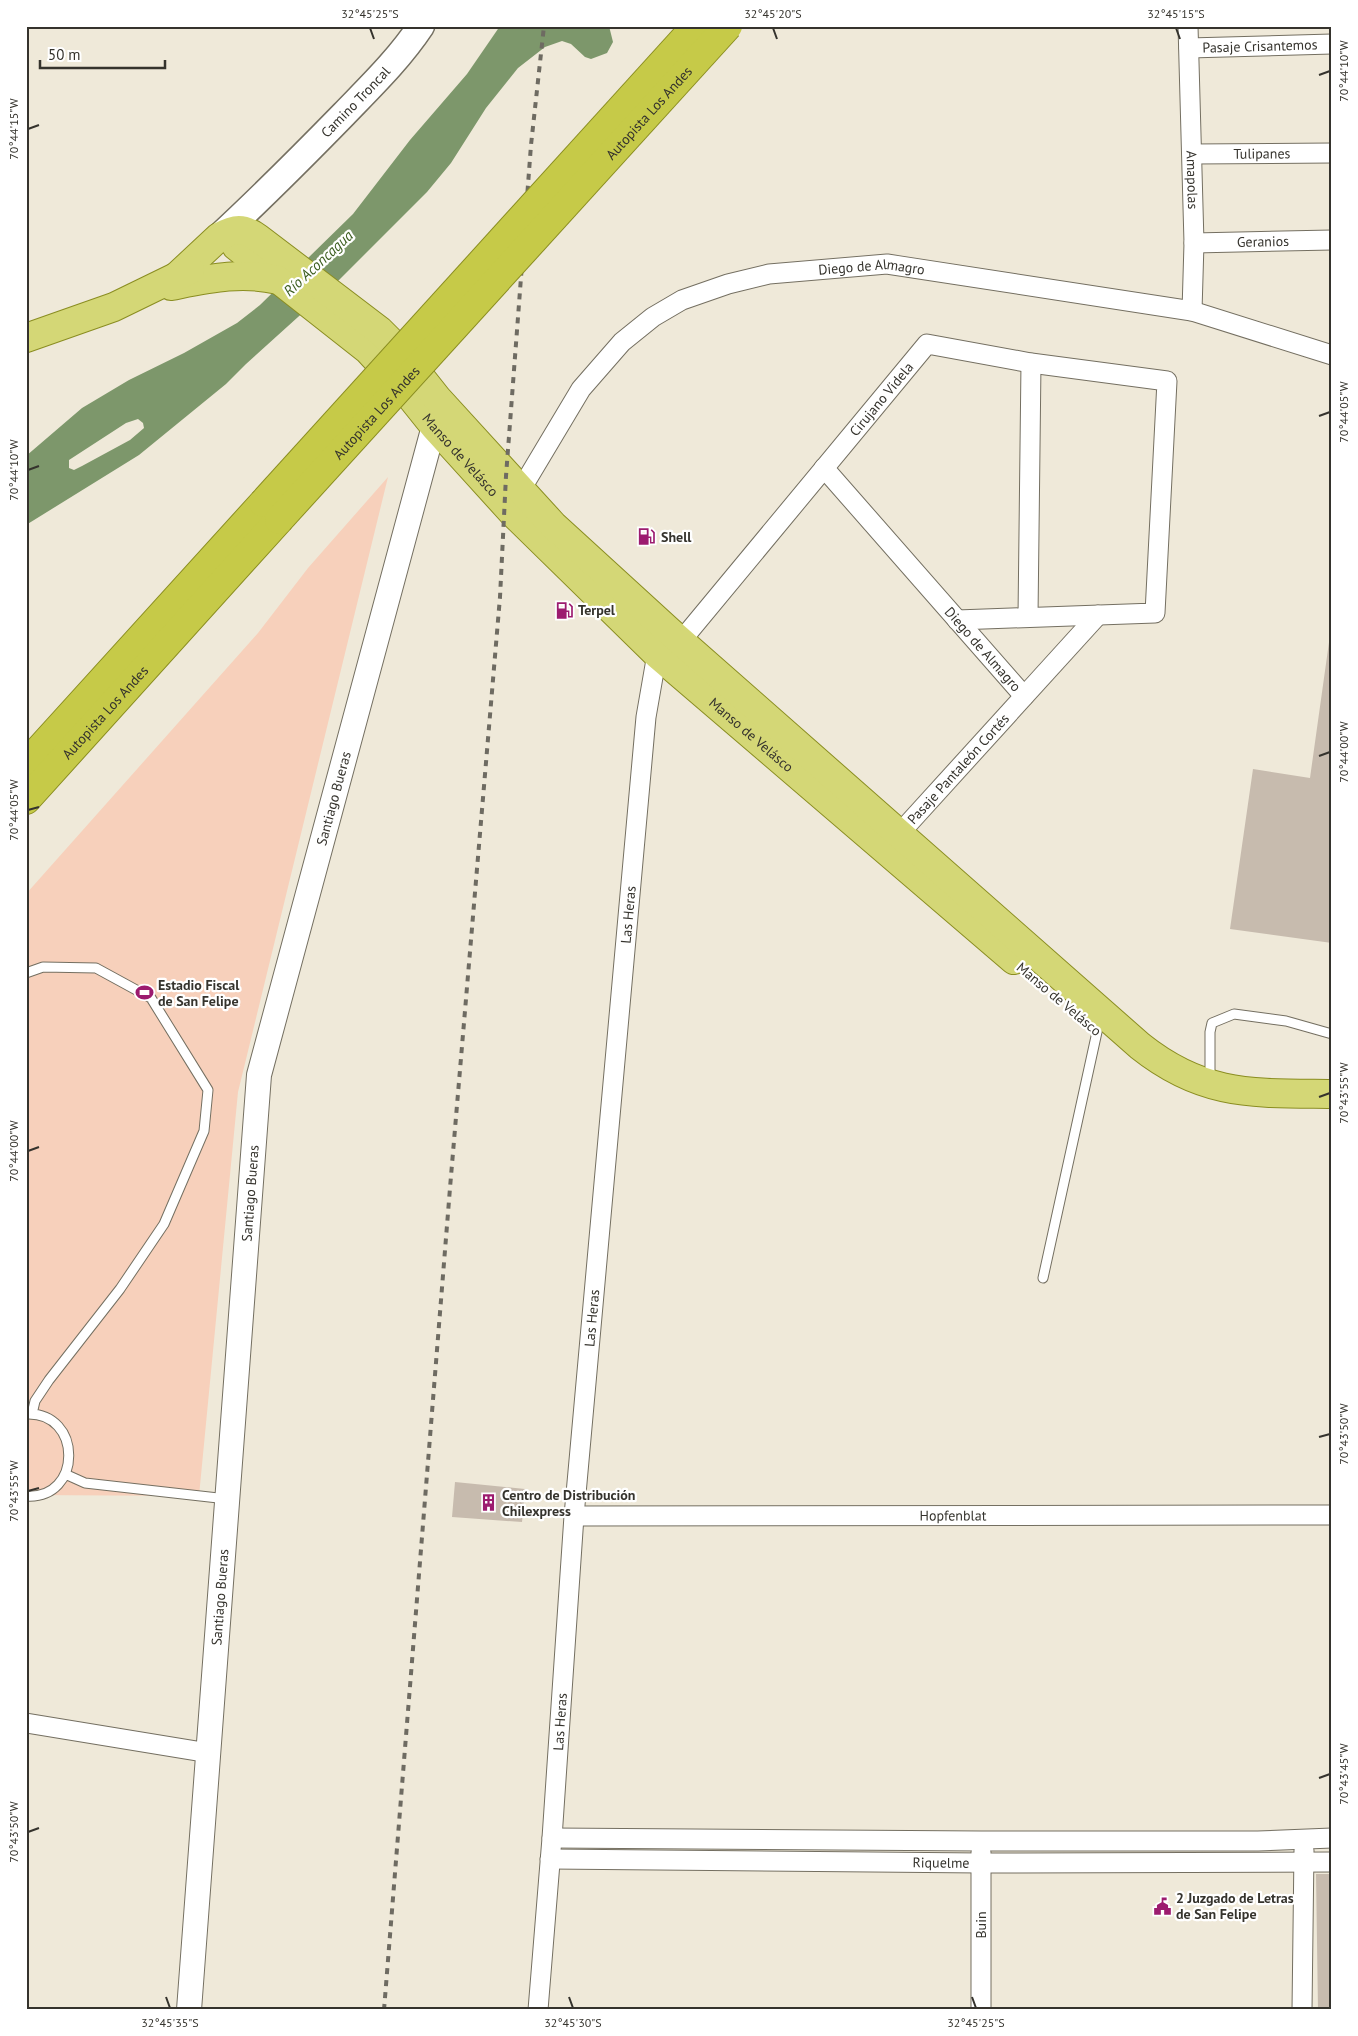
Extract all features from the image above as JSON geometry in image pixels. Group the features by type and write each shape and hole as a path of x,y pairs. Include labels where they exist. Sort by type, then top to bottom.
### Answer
{"highway":[{"name":"Autopista Los Andes","path":"26,800 271,512 696,26"},
{"name":"Autopista Los Andes","path":"26,764 271,512 728,26"}],"main road":[{"name":"Camino Troncal","path":"236,232 286,174 396,60 421,26"},
{"name":"Manso de Velásco","path":"236,232 279,253 374,340 406,391 434,426 1097,1032 1155,1079 1172,1089 1207,1104 1244,1110 1332,1113"},
{"name":"Manso de Velásco","path":"236,232 278,280 374,340 399,350 516,502"},
{"path":"26,338 114,307 165,284 236,232"},
{"path":"165,284 236,275 264,276 278,280"},
{"name":"Manso de Velásco","path":"669,642 899,834 1140,1046 1173,1069 1210,1085 1246,1092 1332,1094"}],"street":[{"name":"Amapolas","path":"1188,26 1194,243 1192,311"},
{"name":"Pasaje Crisantemos","path":"1189,48 1332,44"},
{"name":"Tulipanes","path":"1192,154 1332,153"},
{"name":"Geranios","path":"1194,243 1332,240"},
{"name":"Diego de Almagro","path":"516,502 580,389 622,342 653,317 682,300 728,284 769,274 887,264 1192,311 1332,355"},
{"name":"Cirujano Videla","path":"669,642 824,468 927,344 1031,363 1167,381 1155,613 1098,615"},
{"path":"1028,617 1031,363"},
{"name":"Santiago Bueras","path":"189,2010 259,1075 434,426 437,398"},
{"name":"Diego de Almagro","path":"824,468 1024,696"},
{"path":"957,620 1098,615"},
{"name":"Pasaje Pantaleón Cortés","path":"899,834 1098,615"},
{"name":"Las Heras","path":"538,2010 574,1516 646,717 669,642"},
{"name":"Hopfenblat","path":"574,1516 1332,1515"},
{"path":"26,1723 208,1753"},
{"name":"Riquelme","path":"552,1838 981,1841 1258,1841 1332,1838"},
{"path":"1302,2010 1303,1839"},
{"name":"Buin","path":"981,1841 981,2010"},
{"name":"Riquelme","path":"550,1859 981,1863 1332,1862"}],"lane":[{"path":"26,973 43,967 96,968 151,998 208,1090 204,1131 164,1224 120,1289 49,1380 29,1414 44,1416 54,1422 62,1430 70,1452 66,1474 59,1483 40,1495 26,1496"},
{"path":"1210,1085 1210,1032 1212,1023 1234,1014 1286,1021 1332,1034"},
{"path":"1043,1278 1097,1032"},
{"path":"66,1474 85,1483 227,1499"}],"shaded area":[{"name":"Estadio Fiscal de San Felipe","path":"388,477 238,1092 199,1496 26,1495 26,894 258,633 308,568"}],"water":[{"name":"Río Aconcagua","path":"500,26 609,26 613,42 607,53 591,59 585,57 571,44 562,41 545,47 518,68 486,108 451,163 427,192 339,280 226,384 139,455 26,525 26,456 82,408 129,380 184,353 237,323 260,305 353,214 410,140 467,74","holes":["138,419 143,423 144,428 130,440 74,470 69,468 69,460 126,423"]}],"building":[{"path":"1331,628 1332,943 1230,929 1253,769 1310,778"},
{"name":"Centro de Distribución Chilexpress","path":"455,1482 525,1489 522,1522 452,1517"},
{"path":"1316,1874 1332,1874 1332,2010 1318,2010"}],"railway":[{"path":"384,2010 500,597 506,476 531,145 544,26"}],"place":[{"name":"Shell","path":"647,537"},
{"name":"Terpel","path":"564,610"},
{"name":"Estadio Fiscal de San Felipe","path":"144,993"},
{"name":"Centro de Distribución Chilexpress","path":"488,1503"},
{"name":"2 Juzgado de Letras de San Felipe","path":"1162,1906"}]}
